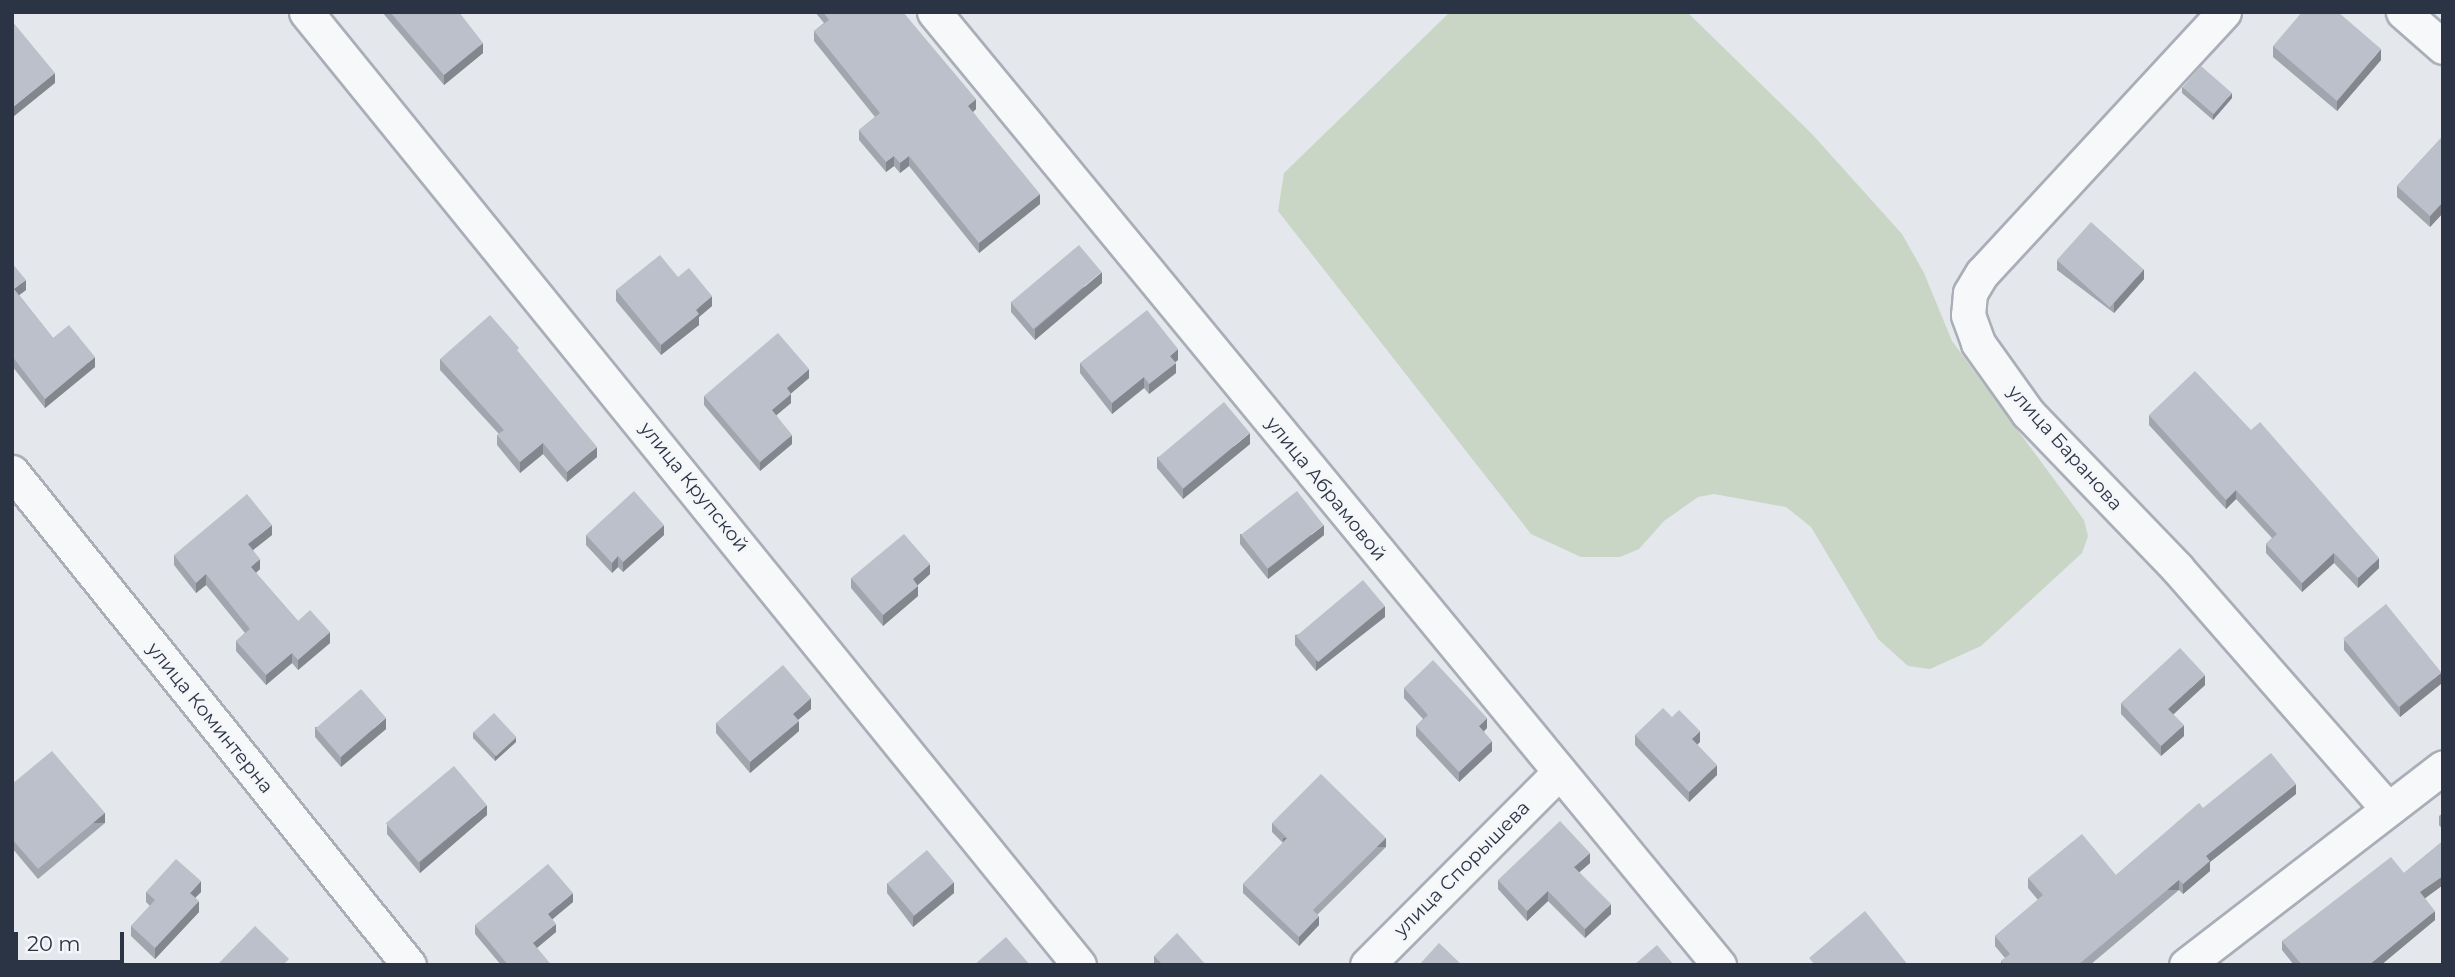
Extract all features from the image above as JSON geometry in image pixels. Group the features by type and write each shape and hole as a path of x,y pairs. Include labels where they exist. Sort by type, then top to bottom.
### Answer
{"street":[{"name":"улица Крупской","path":"306,12 1079,965"},
{"name":"улица Абрамовой","path":"934,12 1718,965"},
{"name":"улица Баранова","path":"2224,12 1982,273 1970,293 1968,315 1978,343 2028,413 2177,568 2388,808"},
{"path":"2403,12 2443,47"},
{"name":"улица Коминтерна","path":"12,472 409,965"},
{"path":"2186,965 2443,767"},
{"name":"улица Спорышева","path":"1367,965 1558,773"}],"green space":[{"path":"1450,12 1687,12 1812,134 1902,234 1924,273 1952,341 2084,520 2088,536 2082,553 1981,646 1930,669 1908,666 1878,639 1811,527 1786,507 1714,494 1698,497 1664,521 1639,549 1620,557 1581,557 1531,534 1278,211 1284,173"}],"building":[{"path":"390,12 459,12 483,43 444,75"},
{"path":"823,12 903,12 976,99 968,106 1040,194 979,243 909,156 900,163 894,156 886,162 859,130 880,113 814,31 829,20"},
{"path":"2302,12 2338,12 2381,49 2337,101 2273,46"},
{"path":"12,21 55,73 13,107 12,106"},
{"path":"2201,66 2232,93 2214,114 2183,87"},
{"path":"2443,136 2443,202 2430,216 2397,186"},
{"path":"2091,222 2144,270 2110,307 2057,260"},
{"path":"1079,245 1101,272 1033,329 1011,302"},
{"path":"660,255 678,277 689,268 712,296 696,310 699,314 661,345 616,290"},
{"path":"12,263 26,280 14,289 53,338 69,325 95,357 45,399 12,356"},
{"path":"1147,310 1178,349 1170,356 1176,363 1149,384 1144,377 1112,403 1080,363"},
{"path":"490,315 597,447 567,472 543,443 520,462 497,435 504,430 440,359"},
{"path":"778,333 809,369 787,388 791,394 772,410 792,435 760,462 704,396"},
{"path":"2195,371 2251,430 2260,422 2379,558 2358,578 2334,553 2302,583 2266,544 2277,534 2236,490 2226,500 2149,415"},
{"path":"1224,402 1250,433 1183,489 1157,458"},
{"path":"634,491 664,525 623,562 618,556 612,563 586,535"},
{"path":"1297,491 1323,525 1268,569 1241,535"},
{"path":"247,494 272,525 248,544 260,559 251,567 298,621 310,610 330,632 298,660 292,653 266,675 236,641 250,629 206,574 196,583 174,555"},
{"path":"904,534 930,564 913,579 918,586 883,615 851,578"},
{"path":"1363,580 1385,606 1318,662 1296,636"},
{"path":"2386,604 2441,672 2399,707 2343,639"},
{"path":"2180,648 2205,675 2168,709 2184,725 2161,746 2121,703"},
{"path":"1433,660 1487,718 1479,726 1492,741 1459,772 1416,726 1428,715 1404,688"},
{"path":"783,665 811,698 793,714 799,721 750,762 716,723"},
{"path":"361,689 386,718 341,757 316,728"},
{"path":"1663,708 1672,717 1679,710 1700,731 1692,739 1717,765 1689,792 1635,735"},
{"path":"494,713 517,737 496,756 474,732"},
{"path":"52,751 105,813 38,869 12,839 12,784"},
{"path":"2271,753 2296,784 2206,856 2210,861 2183,884 2179,880 2078,965 2005,965 2001,961 2010,954 1995,936 2043,895 2028,878 2082,834 2116,875 2199,803 2203,808"},
{"path":"454,766 487,805 419,862 386,823"},
{"path":"1321,774 1386,838 1313,910 1319,916 1299,937 1243,884 1287,838 1272,823"},
{"path":"1560,821 1590,853 1574,867 1611,904 1585,929 1548,891 1527,911 1498,880"},
{"path":"2443,841 2443,876 2420,892 2435,911 2369,965 2302,965 2282,941 2391,857 2404,873"},
{"path":"927,850 954,882 914,916 887,883"},
{"path":"176,859 201,881 190,893 199,901 155,948 131,926 155,900 146,892"},
{"path":"548,864 573,893 548,914 556,924 533,943 551,965 508,965 475,925"},
{"path":"1865,911 1908,965 1815,965 1809,958"},
{"path":"255,926 289,959 283,965 217,965"},
{"path":"1177,933 1206,965 1163,965 1154,956"},
{"path":"1006,937 1030,965 974,965"},
{"path":"1439,943 1462,965 1419,965"},
{"path":"1657,945 1674,965 1634,965"}]}
